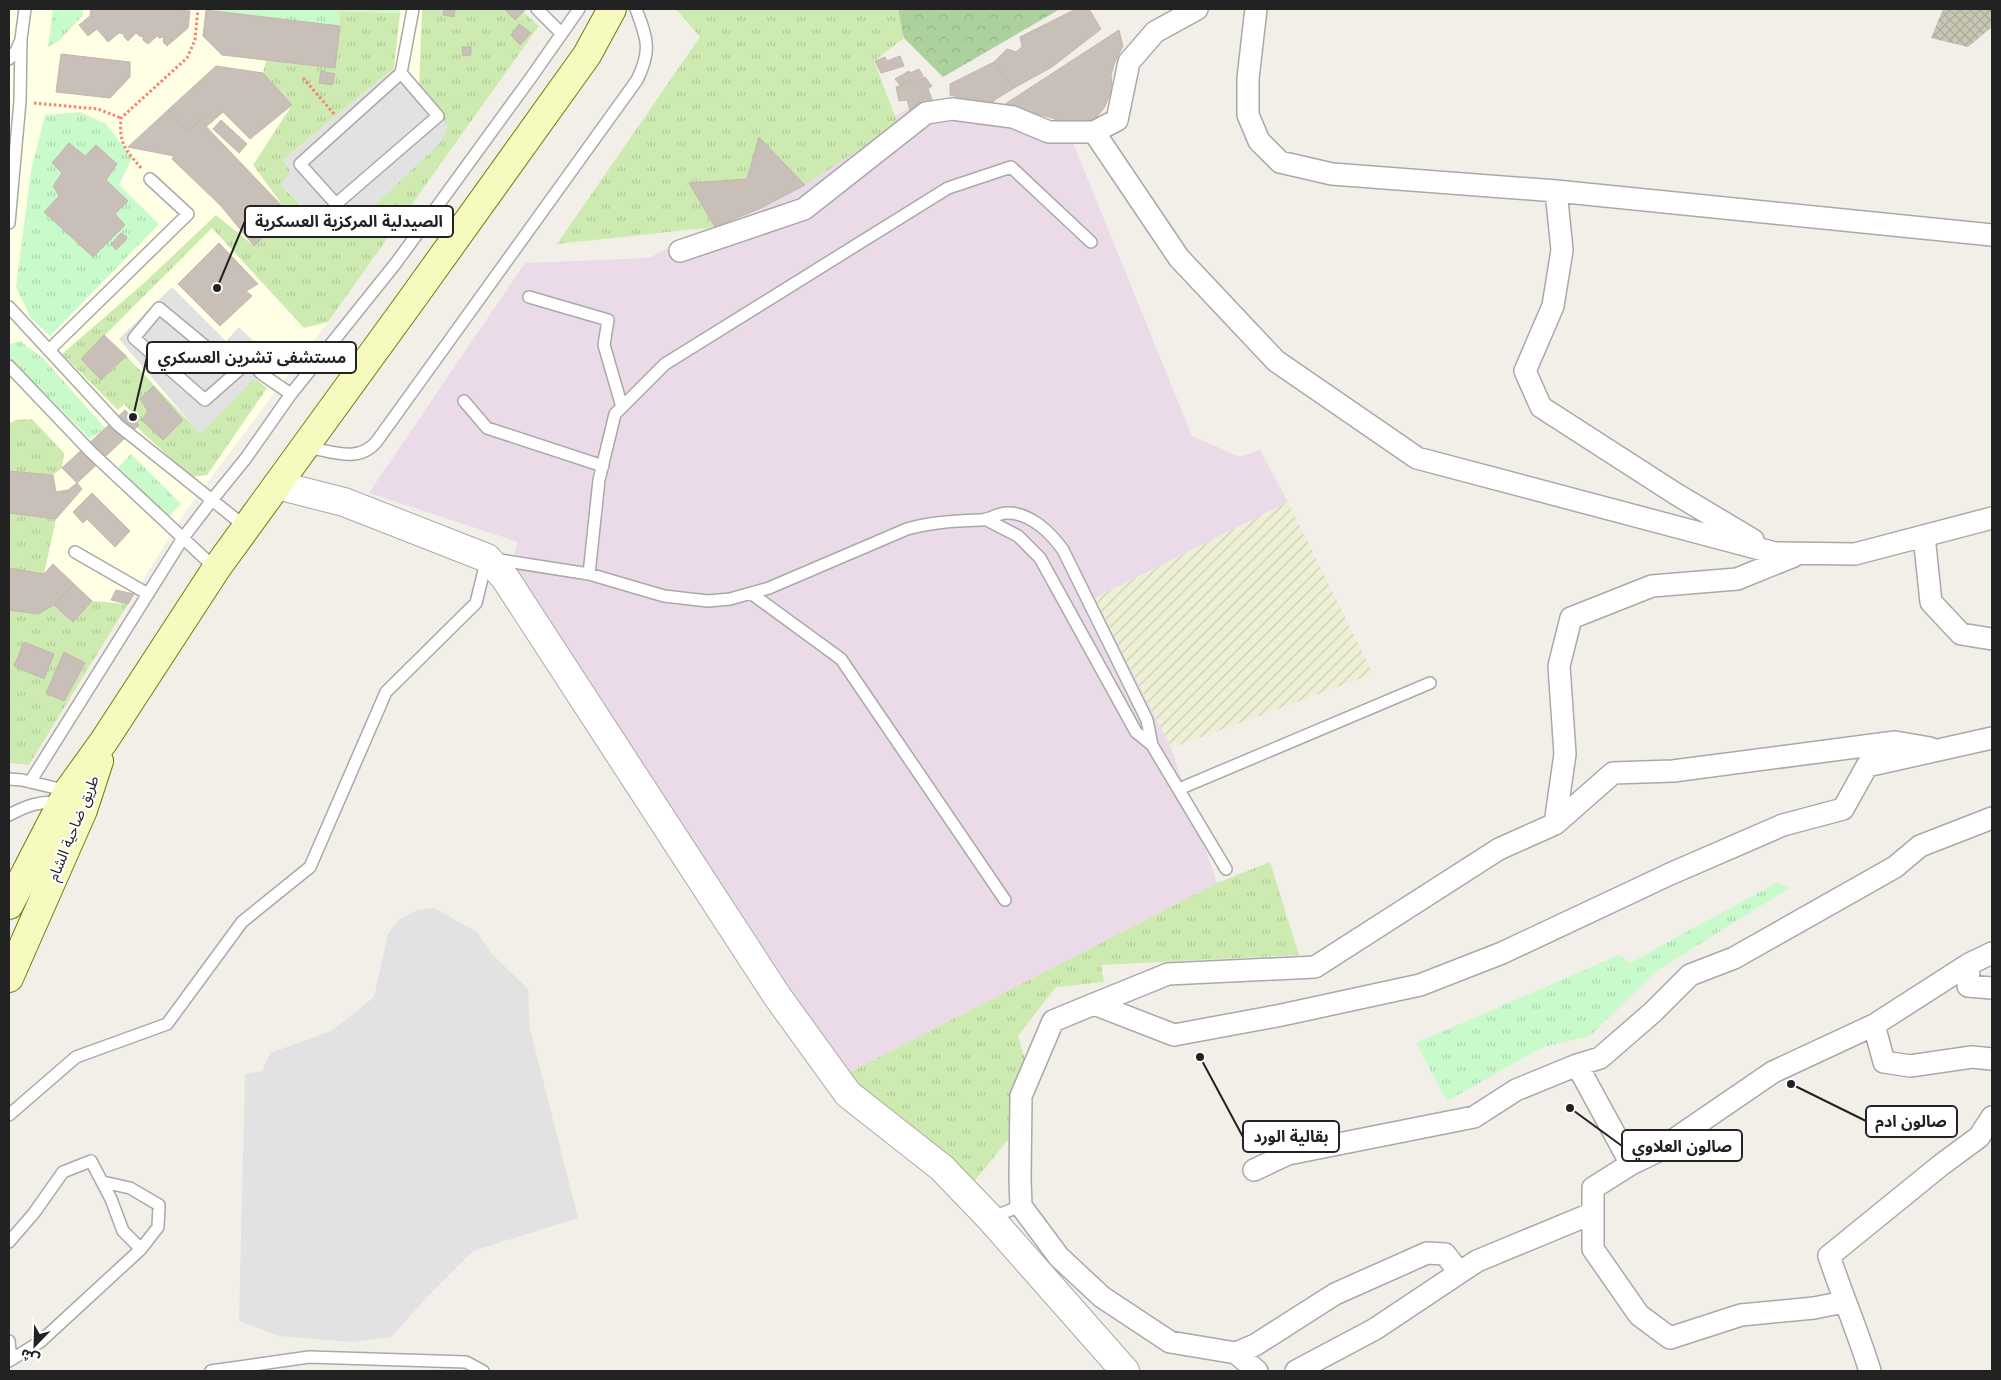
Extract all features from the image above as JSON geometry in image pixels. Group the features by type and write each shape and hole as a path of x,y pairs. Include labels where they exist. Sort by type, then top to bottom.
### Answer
{"main road":[{"path":"104,741 216,569 588,55 612,9"},
{"name":"طريق ضاحية الشام","path":"9,906 64,797 104,741"},
{"name":"طريق ضاحية الشام","path":"9,978 83,810 104,741"}],"street":[{"path":"680,252 804,209 926,113 952,108 1013,117 1049,132 1094,132 1117,120 1129,62 1155,32 1197,9"},
{"path":"1256,9 1248,78 1248,115 1259,140 1280,162 1332,174 1556,191 1992,235"},
{"path":"1094,132 1179,258 1276,361 1417,458 1775,553 1855,554 1992,518"},
{"path":"1556,191 1562,250 1553,306 1525,371 1541,407 1676,494 1775,553"},
{"path":"277,485 344,502 487,558 505,578 777,996 848,1094 942,1168 990,1218 1125,1371"},
{"path":"1924,536 1931,602 1960,634 1992,639"},
{"path":"1555,824 1565,754 1559,666 1571,618 1652,586 1737,580 1802,553"},
{"path":"1094,1004 1174,1035 1277,1016 1420,985 1502,953 1670,874 1783,825 1843,809 1867,766 1992,738"},
{"path":"1257,1371 1236,1353 1170,1342 1102,1297 1059,1257 1021,1206 1021,1096 1053,1021 1168,974 1315,967 1499,849 1555,824 1613,773 1673,771 1895,742 1940,750"},
{"path":"1254,1170 1288,1154 1474,1117 1516,1090 1578,1064 1600,1058 1653,1012 1690,975 1734,958 1896,867 1920,846 1992,818"},
{"path":"1844,1302 1814,1308 1741,1315 1670,1338 1639,1315 1593,1249 1592,1188 1631,1164 1656,1152 1772,1072 1874,1025 1969,964 1992,953"},
{"path":"1969,964 1968,986 1992,988"},
{"path":"1874,1025 1884,1062 1910,1066 1972,1057 1992,1059"},
{"path":"1578,1064 1631,1164"},
{"path":"1870,1371 1862,1344 1844,1302 1829,1256 1941,1165 1979,1137 1992,1117"},
{"path":"1296,1371 1375,1329 1476,1261 1593,1213"},
{"path":"1236,1353 1255,1345 1335,1294 1427,1253 1445,1254 1459,1272"}],"lane":[{"path":"9,223 20,101 22,24 18,9"},
{"path":"9,59 16,51 21,39 25,9"},
{"path":"401,73 438,116 336,204 300,164 401,73 413,9"},
{"path":"537,9 561,33"},
{"path":"30,782 183,538 246,458 291,394 396,263 580,9"},
{"path":"305,446 356,456 367,451 377,441 636,80 645,60 647,48 646,36 636,9"},
{"path":"590,574 599,480 615,414 666,364 948,188 1011,167 1091,242"},
{"path":"49,350 188,214 150,179"},
{"path":"529,297 608,320 604,344 622,407"},
{"path":"248,361 205,400 134,338 159,308 217,356 248,361 263,375 291,394"},
{"path":"10,312 49,350 118,425 246,528"},
{"path":"9,366 92,452 216,569"},
{"path":"464,401 487,428 603,466"},
{"path":"9,1115 76,1057 167,1024 242,922 310,867 386,692 476,604 487,558 590,574 664,596 686,600 730,599 769,588 907,529 940,521 987,520 1006,513 1033,521 1045,529 1063,550 1147,720 1152,745"},
{"path":"987,520 1010,530 1040,558 1136,732 1152,745 1226,869"},
{"path":"75,552 148,594"},
{"path":"1063,600 1082,589"},
{"path":"752,594 841,659 1005,900"},
{"path":"1179,789 1430,683"},
{"path":"9,779 30,782 64,797"},
{"path":"9,815 34,804 52,802 64,797"},
{"path":"9,1242 34,1213 62,1172 91,1161 111,1199 123,1230 141,1249"},
{"path":"9,1341 10,1360 40,1342 141,1249 158,1227 159,1205 130,1188 103,1182"},
{"path":"990,1218 1021,1206"},
{"path":"210,1371 308,1357 466,1362 483,1371"}],"path":[{"path":"150,179 124,148 120,134 121,118 188,58 195,40 198,9"},
{"path":"303,78 344,124"},
{"path":"20,101 98,109 121,118"}],"shaded area":[{"path":"9,9 520,9 539,26 328,322 185,512 29,765 9,763"},
{"path":"1943,9 1992,9 1992,27 1968,47 1931,38"},
{"path":"394,68 419,88 448,126 440,143 348,231 339,221 327,230 280,184 291,172 283,160"},
{"path":"927,99 1067,128 1192,436 1240,457 1260,450 1288,502 1095,598 1171,748 1217,883 833,1081 506,581 518,542 369,493 525,263 649,258 797,182 887,120"},
{"path":"172,287 226,341 239,327 275,363 257,380 254,378 200,434 119,339"},
{"path":"1288,502 1373,674 1171,748 1095,598"},
{"path":"434,908 477,932 490,952 528,989 530,1029 578,1218 473,1251 428,1296 391,1337 352,1342 279,1336 239,1321 245,1074 262,1071 270,1053 332,1031 374,997 388,934 398,920 417,910"}],"green space":[{"path":"53,9 83,9 83,15 60,40 48,47"},
{"path":"201,9 401,9 400,13 339,11 340,26"},
{"path":"422,9 520,9 539,26 328,322 304,328 212,228 81,359 101,380 126,356 200,433 254,378 267,388 207,475 191,477 126,417 131,411 124,404 118,410 62,354 144,283 216,215 254,246 277,224 277,209 283,206 253,165 292,105 263,73 266,60 335,68 340,26 339,11 400,13 394,68 283,160 291,172 281,185 326,230 339,221 419,88"},
{"path":"676,9 898,9 904,38 874,61 898,124 805,185 759,138 747,179 689,183 715,227 557,244 700,37"},
{"path":"898,9 1060,9 943,77 904,38"},
{"path":"80,112 106,124 132,158 119,185 159,224 50,336 31,318 16,287 31,171 45,115"},
{"path":"20,341 43,358 105,428 90,439 15,364 9,357 10,344"},
{"path":"32,419 64,453 62,468 53,475 9,471 9,423 16,420"},
{"path":"131,454 181,504 168,517 118,467"},
{"path":"9,513 56,519 44,574 9,568"},
{"path":"92,601 128,604 29,765 9,763 9,610 38,614 54,605 73,622"},
{"path":"1270,862 1299,955 1101,965 1104,982 1056,987 1018,1036 1028,1069 1011,1136 963,1195 833,1081 1217,883"},
{"path":"1776,883 1791,887 1658,970 1590,1036 1543,1047 1447,1101 1416,1043 1619,955 1630,963"}],"building":[{"path":"91,9 169,9 190,11 188,28 167,46 163,42 164,37 159,38 157,36 148,44 143,40 143,35 141,37 136,33 128,41 124,34 119,33 108,42 97,29 88,36 79,25 90,16"},
{"path":"444,9 455,9 454,17 443,15"},
{"path":"504,9 526,9 515,20"},
{"path":"1076,9 1089,9 1101,29 1052,67 1014,88 994,62 1007,49 1016,52 1022,47 1020,37"},
{"path":"206,10 340,26 335,68 222,55 203,36"},
{"path":"519,24 531,33 520,45 511,35"},
{"path":"1119,30 1123,46 1111,75 1112,90 1104,108 1095,119 1083,124 1062,122 1002,106"},
{"path":"462,47 471,47 471,55 463,56"},
{"path":"61,54 130,62 130,77 110,98 56,92"},
{"path":"900,56 904,66 881,73 875,61 885,57 887,61"},
{"path":"994,62 1014,88 990,105 950,95 950,84"},
{"path":"216,66 263,73 292,105 250,139 223,112 207,126 200,120 188,131 168,110"},
{"path":"919,69 923,76 900,85 895,79 909,71 910,73"},
{"path":"321,71 335,74 332,85 319,83"},
{"path":"925,77 932,86 928,89 934,104 911,114 907,100 899,101 896,87"},
{"path":"168,110 188,131 200,120 283,207 277,209 277,224 254,246 221,206 172,159 174,156 128,147"},
{"path":"221,120 247,144 239,153 213,129"},
{"path":"759,137 805,185 761,208 715,227 689,183 747,179"},
{"path":"69,143 85,156 96,145 117,164 106,180 128,201 115,214 125,225 93,257 44,212 59,196 53,186 62,173 52,163"},
{"path":"121,233 127,237 116,250 111,244"},
{"path":"219,243 258,284 246,291 252,296 220,326 178,284"},
{"path":"104,335 126,356 101,380 81,359"},
{"path":"153,386 183,420 163,440 142,420 148,411 140,399"},
{"path":"125,410 139,425 77,483 62,468"},
{"path":"9,471 53,475 56,492 68,490 77,483 82,489 56,519 9,513"},
{"path":"92,493 130,531 115,547 87,519 83,523 73,512"},
{"path":"53,564 74,584 54,605 38,614 9,610 9,568 44,574"},
{"path":"74,584 92,601 73,622 54,605"},
{"path":"116,590 134,594 128,604 111,600"},
{"path":"24,642 54,654 44,679 14,666"},
{"path":"64,652 85,663 64,701 46,693"}],"place":[{"name":"الصيدلية المركزية العسكرية","path":"217,288"},
{"name":"مستشفى تشرين العسكري","path":"133,417"},
{"name":"بقالية الورد","path":"1200,1057"},
{"name":"صالون ادم","path":"1791,1084"},
{"name":"صالون العلاوي","path":"1570,1108"}]}
